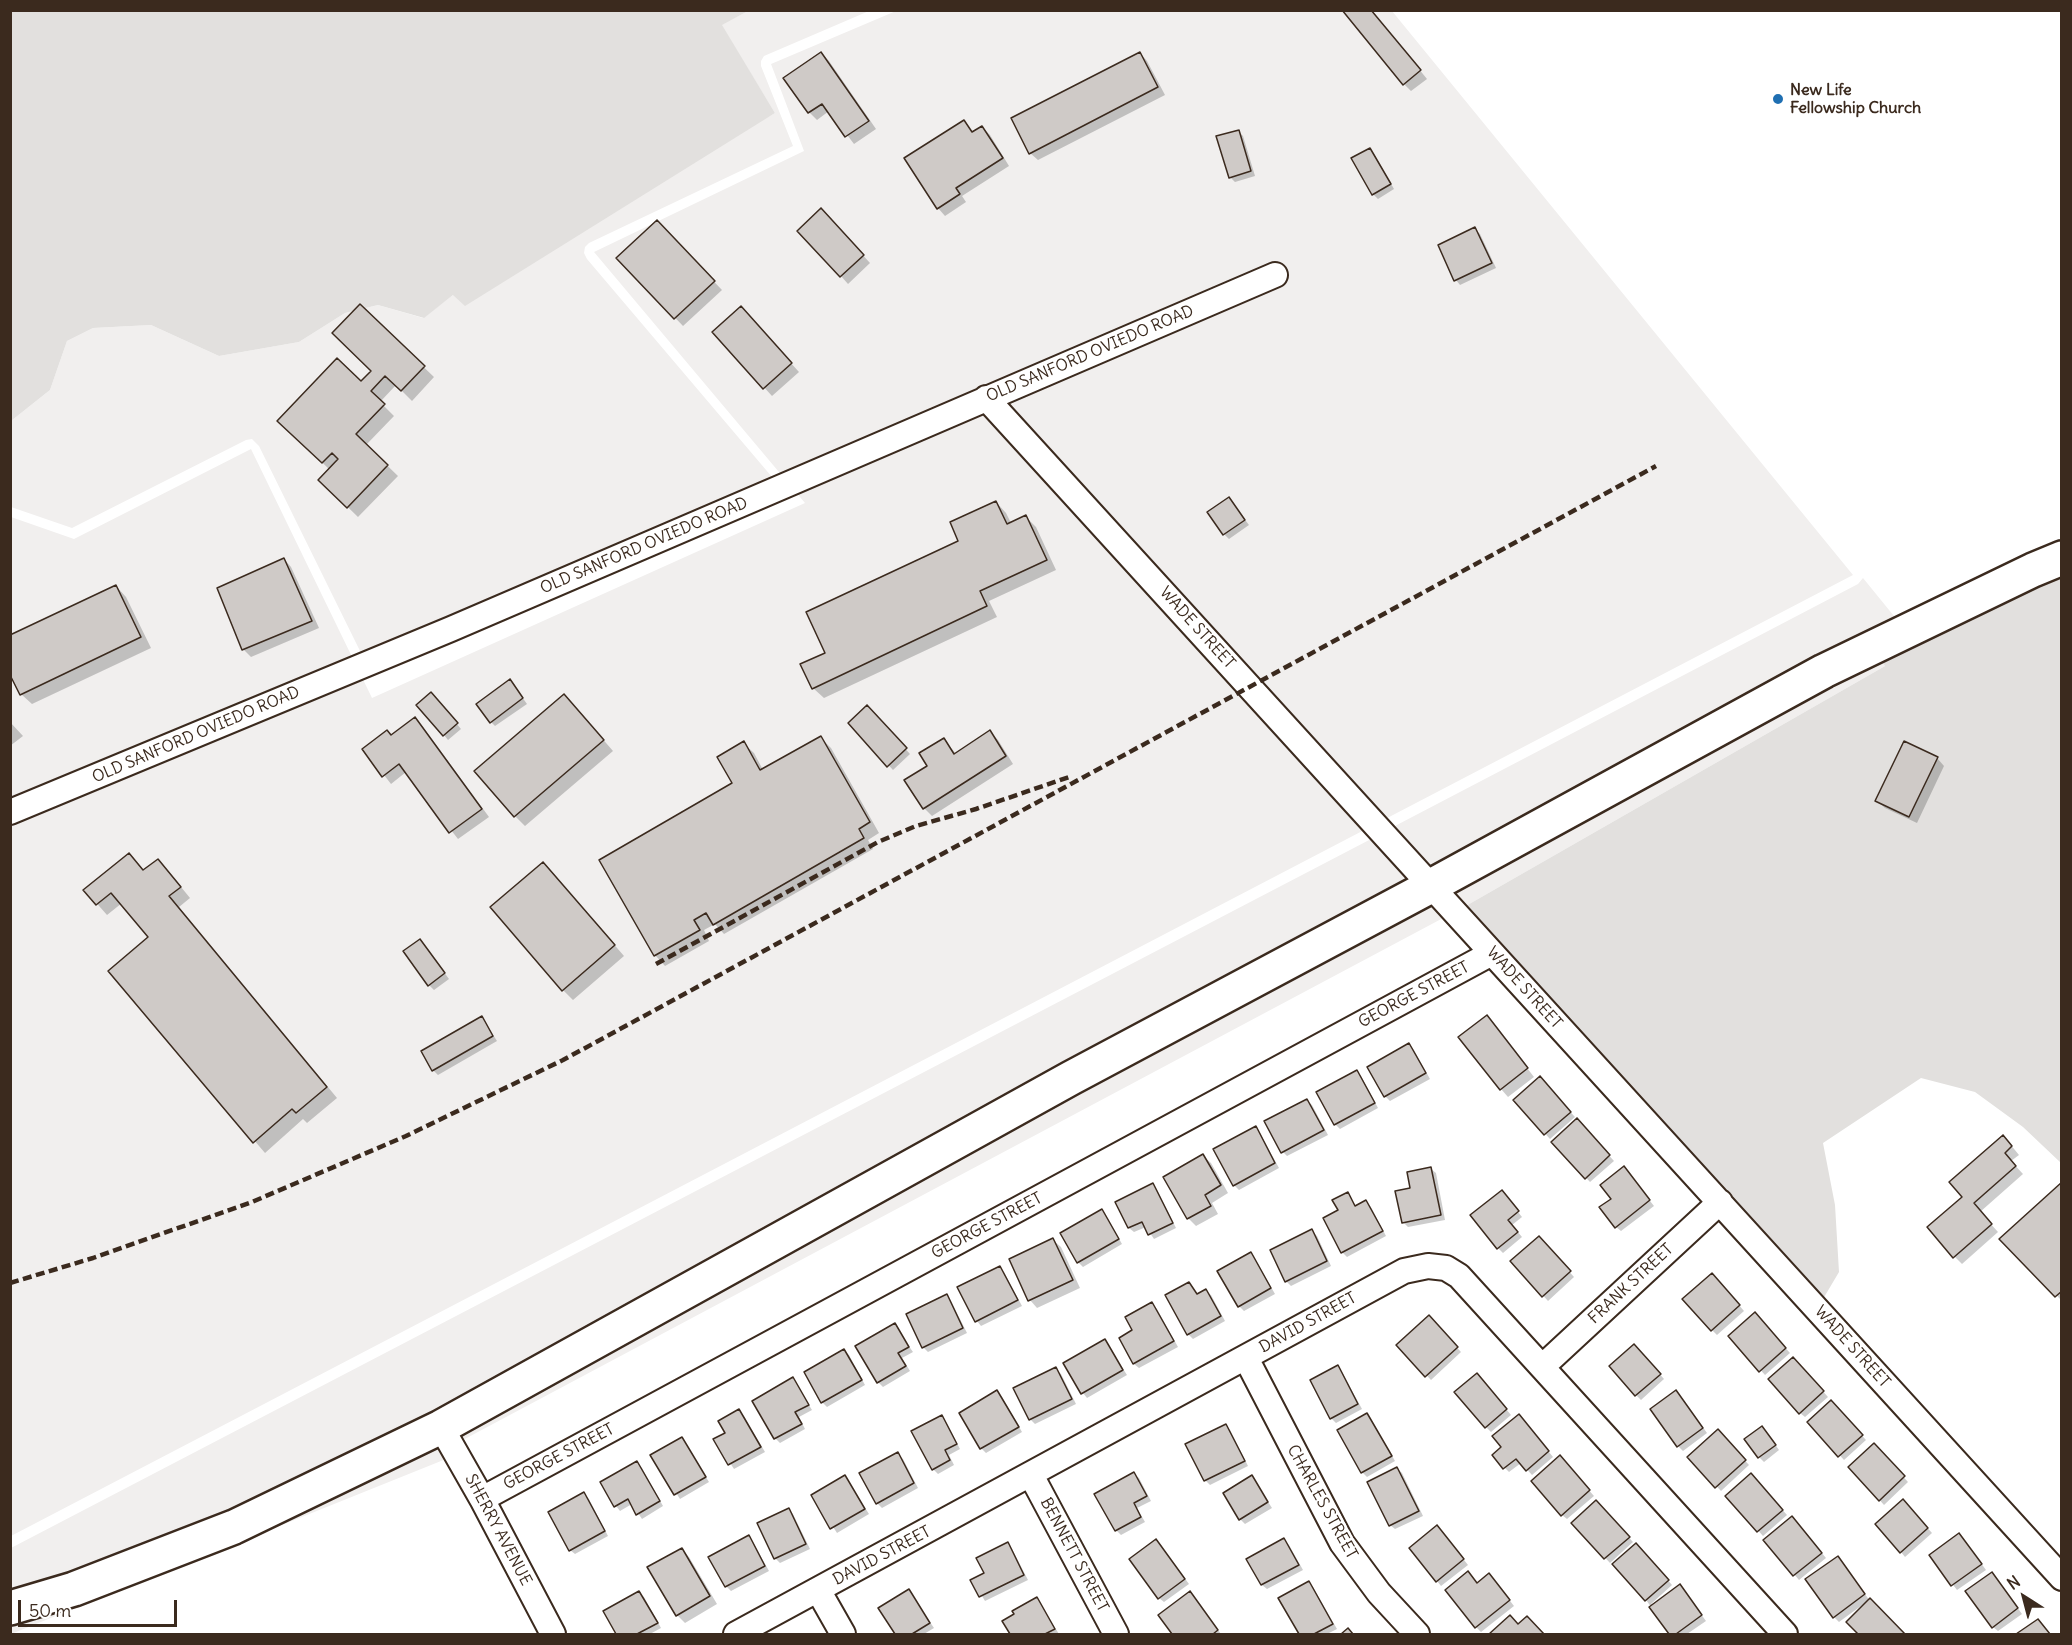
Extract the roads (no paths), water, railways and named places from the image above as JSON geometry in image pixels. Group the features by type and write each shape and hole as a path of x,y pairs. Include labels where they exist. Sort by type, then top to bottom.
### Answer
{"main road":[{"path":"10,1608 74,1589 234,1527 441,1427 1071,1078 1431,886 1824,671 2061,558"}],"street":[{"name":"OLD SANFORD OVIEDO ROAD","path":"10,812 451,629 1275,275"},
{"name":"WADE STREET","path":"986,398 2061,1578"},
{"name":"GEORGE STREET","path":"482,1499 1491,953"},
{"name":"FRANK STREET","path":"1542,1367 1720,1202"},
{"name":"DAVID STREET","path":"736,1635 1404,1271 1428,1266 1446,1268 1459,1276 1785,1635"},
{"name":"CHARLES STREET","path":"1246,1358 1341,1543 1379,1593 1417,1635"},
{"name":"SHERRY AVENUE","path":"441,1427 482,1499 553,1635"},
{"name":"BENNETT STREET","path":"1031,1475 1116,1635"},
{"path":"818,1590 843,1635"}],"railway":[{"path":"10,1283 93,1258 252,1202 406,1136 563,1060 1656,466"},
{"path":"656,964 878,842 916,826 976,809 1072,776"}],"place":[{"name":"New Life Fellowship Church","path":"1778,99"}]}
